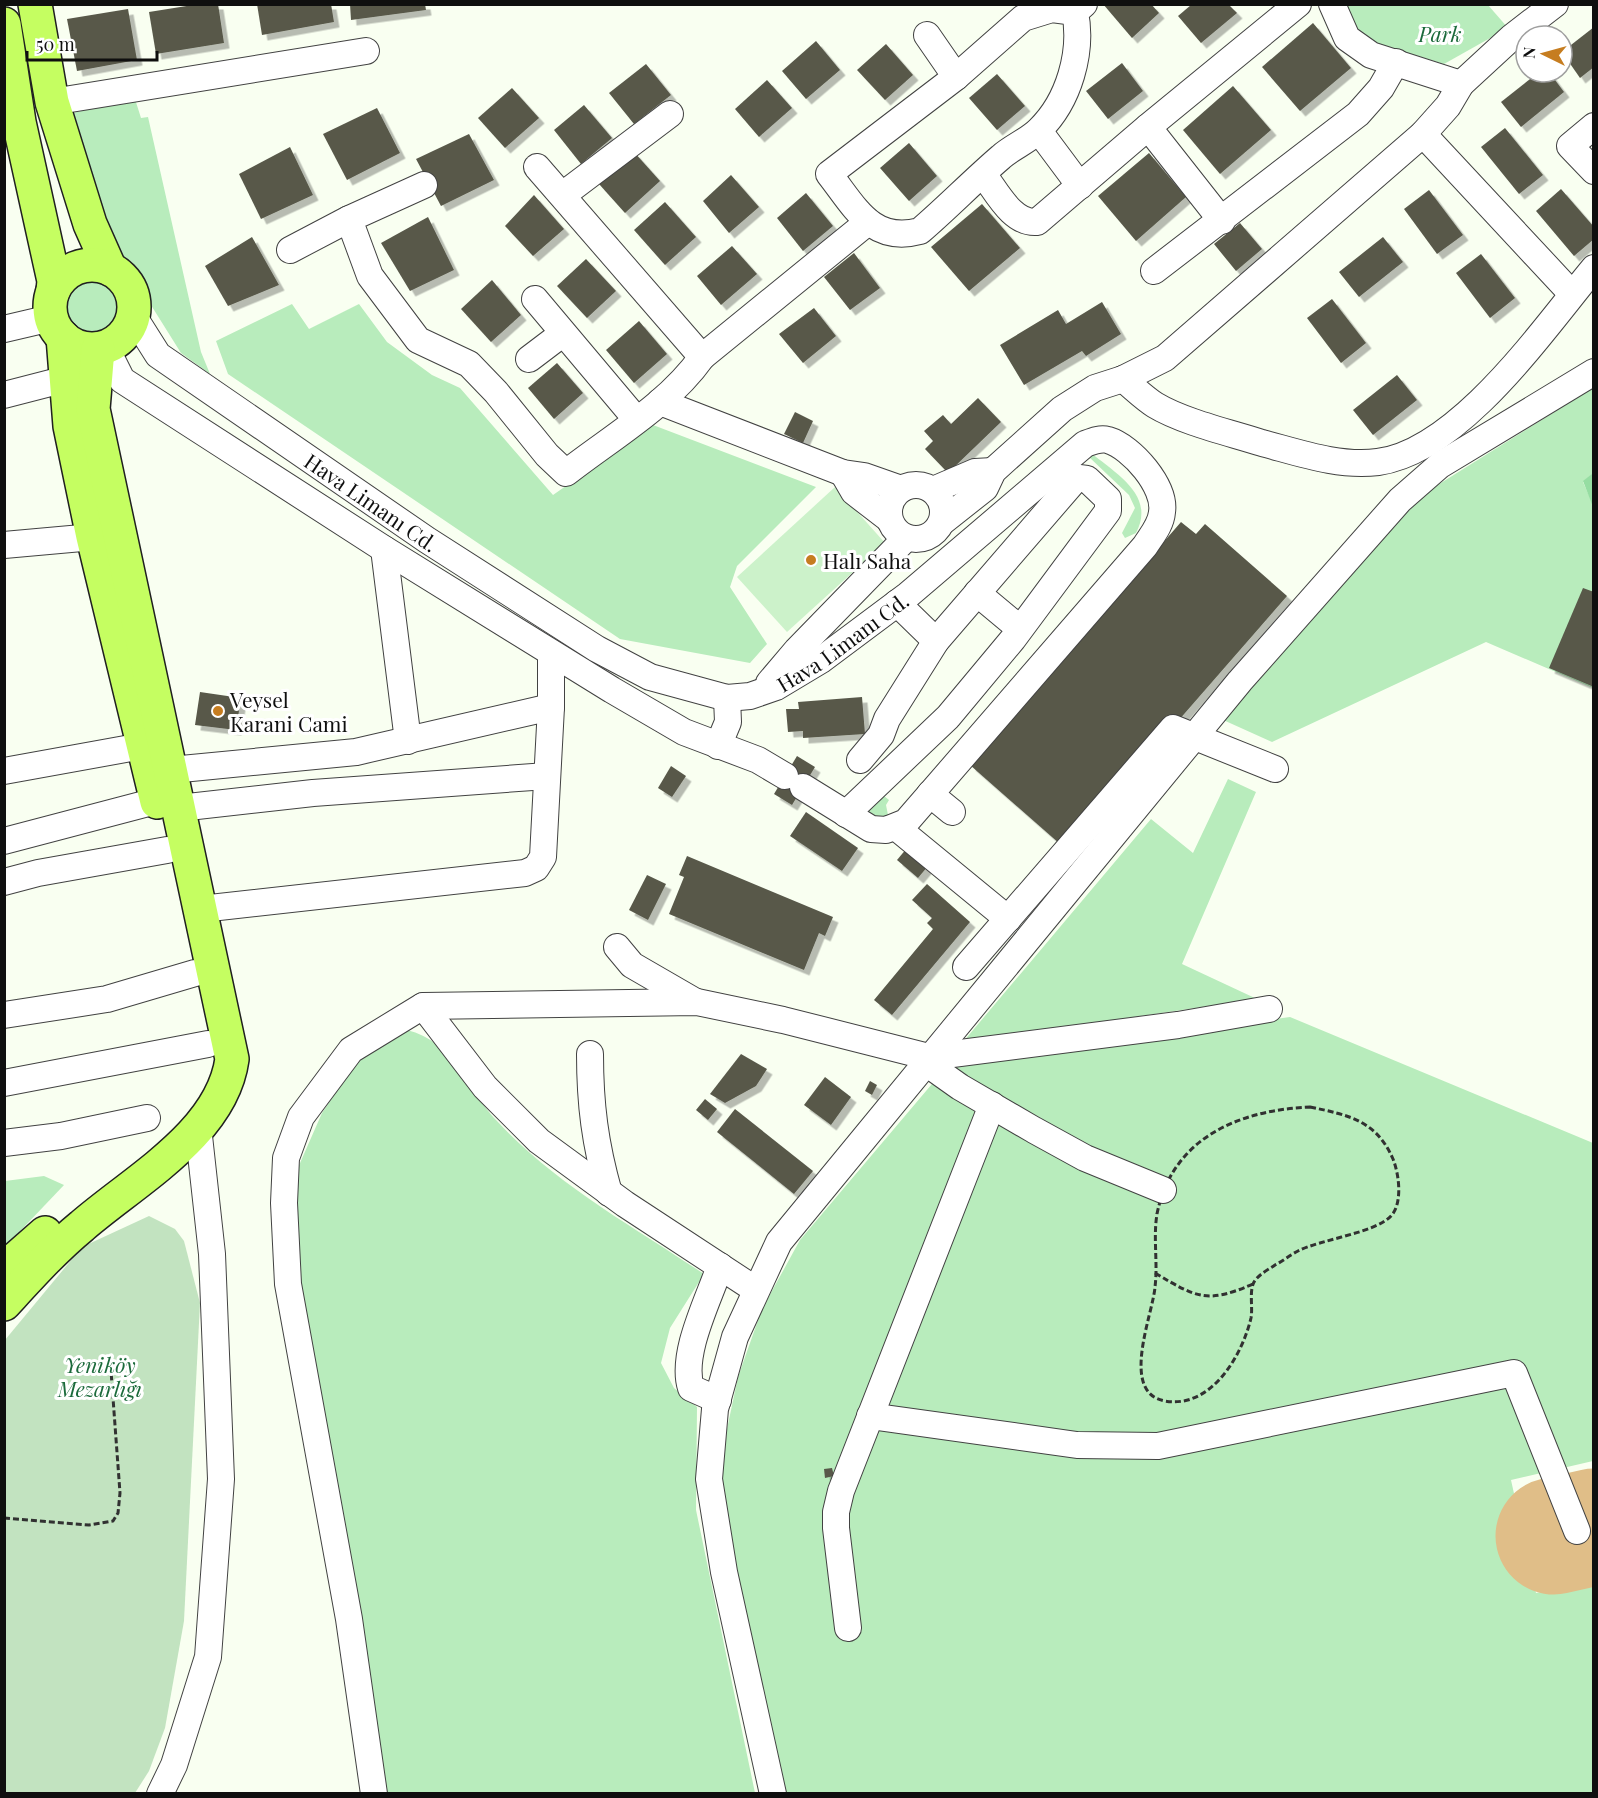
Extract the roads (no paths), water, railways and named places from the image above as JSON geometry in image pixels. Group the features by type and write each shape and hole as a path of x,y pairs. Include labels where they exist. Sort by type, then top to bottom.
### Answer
{"main road":[{"path":"35,4 52,102 90,224 110,268"},
{"path":"4,24 19,122 54,281 70,426 93,537 142,746 167,805 201,909 232,1059 229,1079 222,1097 198,1127 81,1227 4,1304"},
{"path":"97,265 110,268 122,277 130,288 135,302 134,317 123,335 102,348 79,347 56,315 66,275 84,266 97,265"},
{"path":"4,1269 73,1208 157,1143 198,1100 208,1071 208,1044 167,850 167,805 171,770 93,409 102,348"}],"street":[{"path":"982,174 1014,215 1031,223 1037,222 1148,126 1298,4"},
{"path":"1332,4 1347,38 1371,55 1461,84"},
{"path":"843,474 854,492 898,529 915,540 931,535 942,522 985,488 993,471 1062,409 1095,388 1123,379 1165,358 1424,134 1448,106 1461,84 1554,4"},
{"path":"1080,8 1077,56 1060,102 1038,131 1003,155 920,231 904,236 888,234 867,222 829,174 956,77 1023,18 1052,9 1080,8"},
{"path":"927,35 956,77"},
{"path":"52,102 366,51"},
{"path":"1154,271 1358,114 1381,88 1396,62"},
{"path":"564,194 670,114"},
{"path":"1148,126 1222,220"},
{"path":"1593,126 1570,146 1593,171"},
{"path":"1038,131 1080,186"},
{"path":"1424,134 1572,294"},
{"path":"537,167 564,194 702,357"},
{"path":"290,250 349,219 424,185"},
{"path":"349,219 370,276 418,340 469,364 547,455 566,473 660,402 686,379 702,357 867,222"},
{"path":"1123,379 1156,405 1218,430 1342,463 1379,462 1420,448 1457,422 1498,384 1593,268"},
{"path":"535,299 562,334 636,419"},
{"path":"4,328 56,315"},
{"name":"Hava Limanı Cd.","path":"102,348 122,380 384,549 684,732 758,760 871,829 886,831 906,822 1145,546 1158,526 1162,513 1162,500 1158,485 1141,465 1107,440 1095,440 1085,444 897,603 821,660 776,687 727,698 650,677 597,649 428,540 158,356 134,317"},
{"path":"529,359 562,334"},
{"path":"773,1794 724,1572 709,1479 718,1400 735,1337 779,1242 1240,681 1400,500 1440,465 1593,372"},
{"path":"4,394 66,379"},
{"path":"660,402 843,474 864,476 901,489"},
{"path":"933,490 975,472 993,471"},
{"path":"846,814 948,717 1016,634 1108,511 1108,499 1087,479 1079,478 1072,482 936,641 887,719 881,735 860,760"},
{"path":"898,529 890,502 901,489 917,484 933,490 943,505 942,522"},
{"path":"761,692 898,529"},
{"path":"4,545 93,537"},
{"path":"384,549 408,741"},
{"path":"977,593 1016,634 1041,666"},
{"path":"897,603 936,641"},
{"path":"201,909 525,873 536,868 543,857 551,707 551,652"},
{"path":"718,746 728,722 727,698"},
{"path":"171,770 356,752 551,707"},
{"path":"966,967 1173,728 1275,769"},
{"path":"4,771 142,746"},
{"path":"4,841 167,805 547,776"},
{"path":"930,794 952,812"},
{"path":"897,828 1008,919"},
{"path":"4,882 38,873 167,850"},
{"path":"617,947 632,965 697,1002"},
{"path":"4,1015 107,999 195,974"},
{"path":"374,1794 349,1619 288,1284 284,1203 286,1158 301,1117 351,1050 423,1006 697,1002 783,1020 929,1058 1178,1025 1269,1009"},
{"path":"423,1006 485,1087 531,1133 609,1193 756,1290"},
{"path":"4,1083 208,1044"},
{"path":"590,1054 590,1099 596,1147 609,1193"},
{"path":"929,1058 936,1070 960,1087 1085,1158 1163,1190"},
{"path":"848,1628 836,1512 841,1491 992,1105"},
{"path":"4,1143 61,1136 147,1118"},
{"path":"160,1794 174,1765 208,1657 221,1479 212,1254 198,1127"},
{"path":"718,1400 691,1388 687,1375 690,1352 720,1266"},
{"path":"870,1416 1077,1445 1158,1446 1514,1373 1576,1531"}],"place":[{"name":"Halı Saha","path":"811,560"},
{"name":"Veysel Karani Cami","path":"218,711"}],"park label":[{"name":"Park","path":"1440,33"},
{"name":"Yeniköy Mezarlığı","path":"100,1376"}]}
